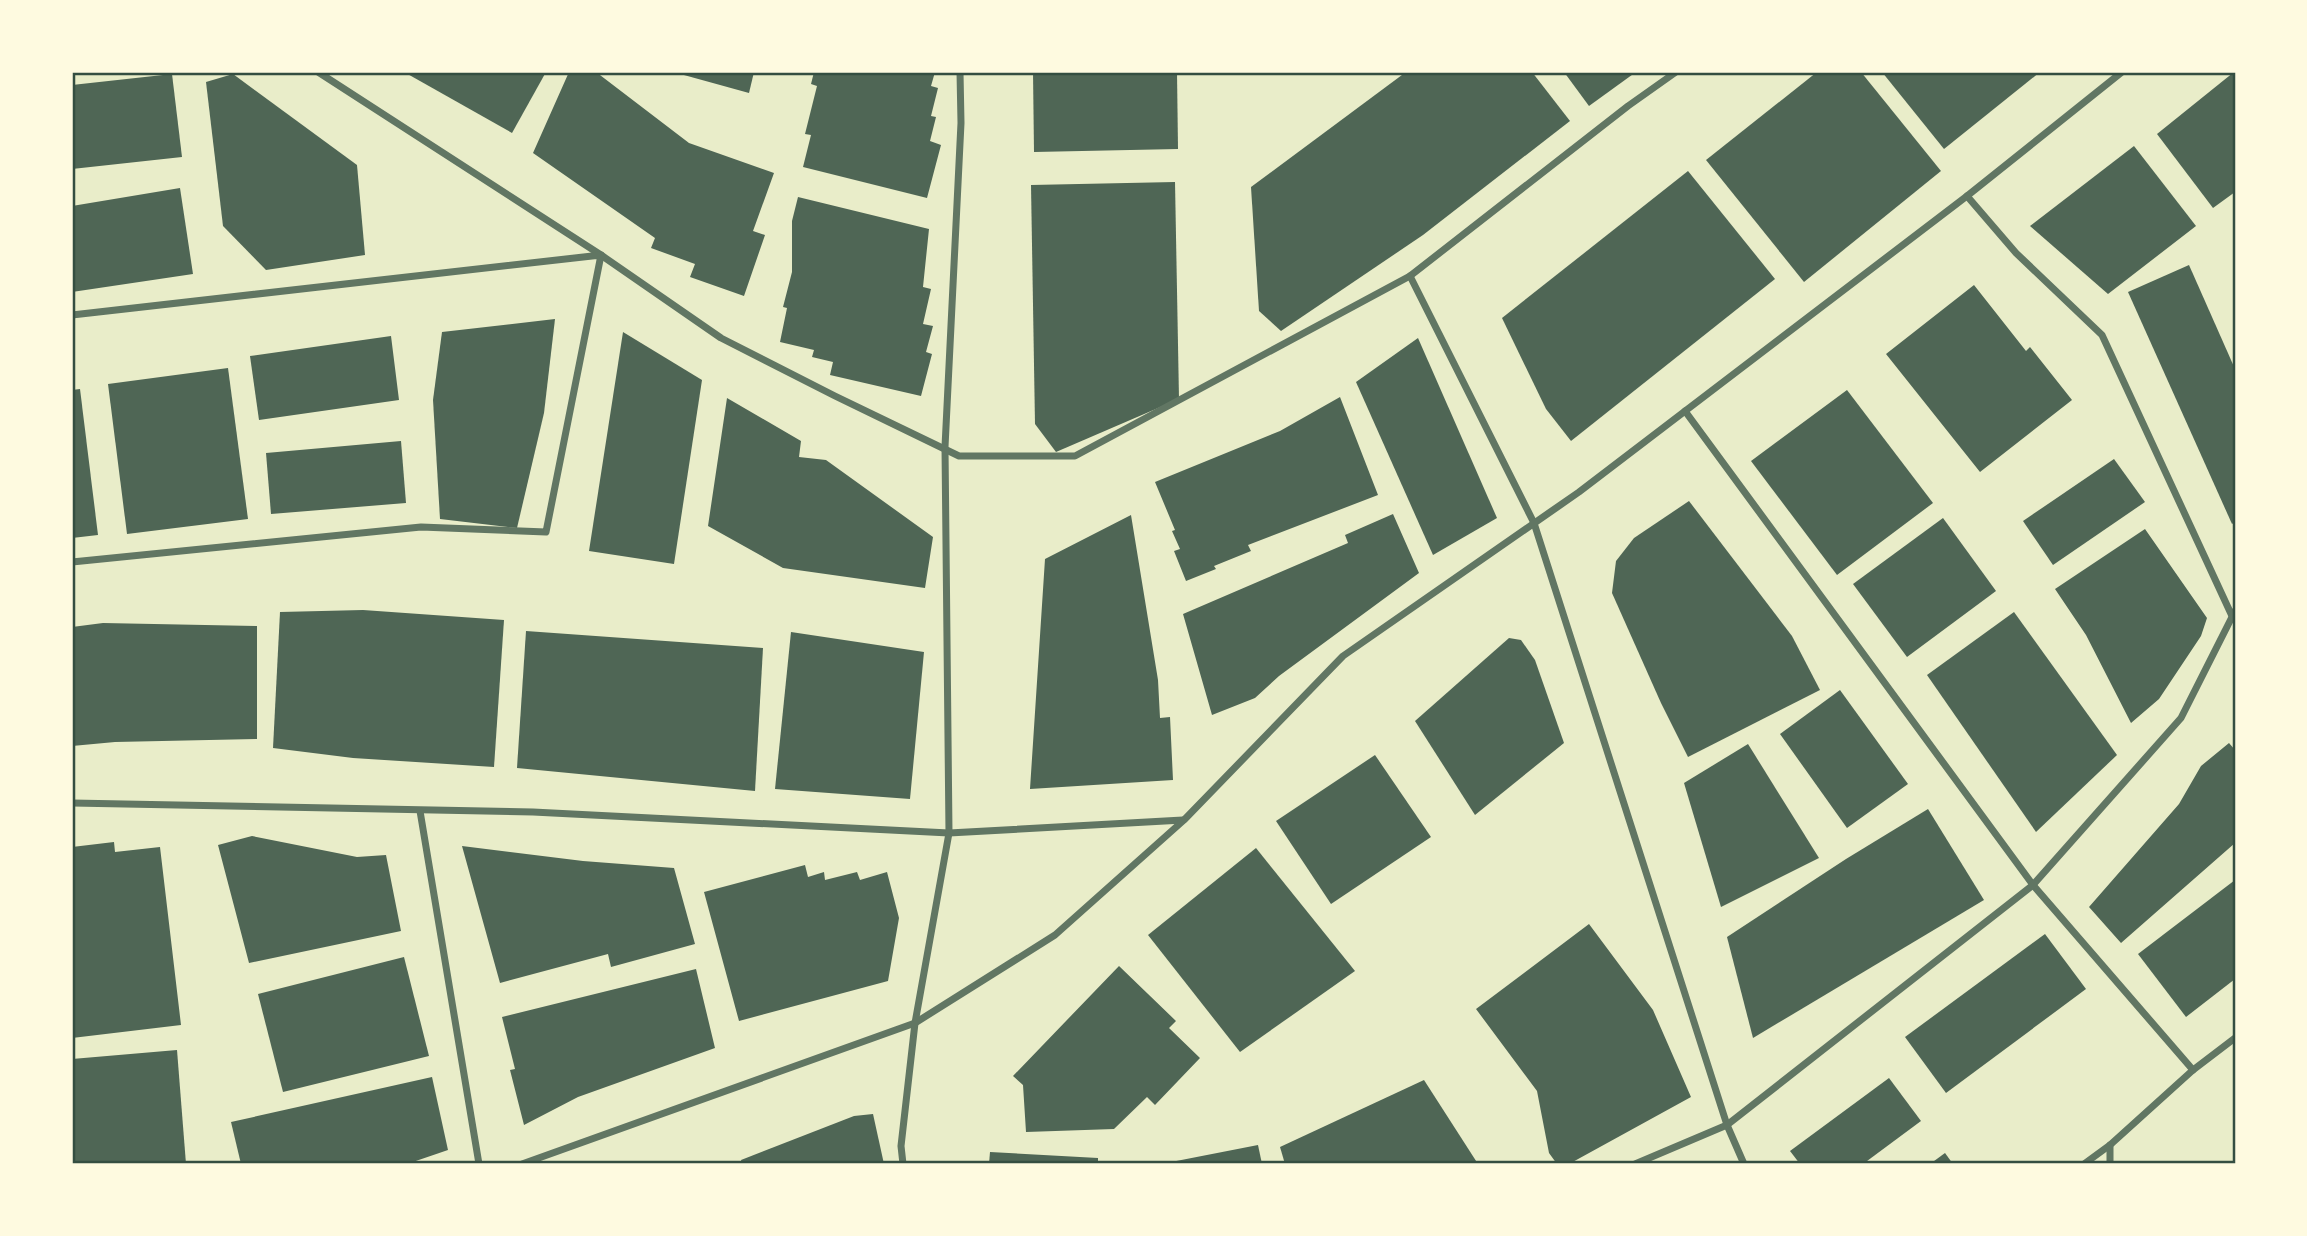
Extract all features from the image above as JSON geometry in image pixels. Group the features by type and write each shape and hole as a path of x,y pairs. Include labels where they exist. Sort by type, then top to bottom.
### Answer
{"street":[{"path":"318,72 601,255 721,338 835,396 959,456 1075,457 1410,276 1628,106 1676,72"},
{"path":"903,1164 901,1146 915,1023 949,833 945,447 961,123 960,72"},
{"path":"522,1164 915,1023 1055,935 1184,820 1343,656 1579,492 1967,196 2122,72"},
{"path":"1636,1164 1727,1125 2033,885 2181,718 2234,613 2102,335 2016,253 1967,196"},
{"path":"72,315 601,255"},
{"path":"72,562 422,527 546,531 601,255"},
{"path":"1410,276 1534,523 1727,1125 1744,1164"},
{"path":"1685,411 2033,885 2193,1070"},
{"path":"72,803 533,812 949,833 1184,820"},
{"path":"420,811 479,1164"},
{"path":"2084,1164 2110,1146 2193,1070 2235,1038"},
{"path":"2110,1146 2110,1164"}],"building":[{"path":"404,72 546,72 512,133"},
{"path":"569,72 596,72 689,143 774,173 753,231 765,235 744,296 690,277 695,264 651,248 655,238 533,153"},
{"path":"673,72 754,72 749,93"},
{"path":"814,72 935,72 931,86 938,88 931,116 936,117 930,141 941,145 927,198 803,167 811,135 805,134 817,86 811,84"},
{"path":"1033,72 1177,72 1178,149 1034,152"},
{"path":"1406,72 1532,72 1570,121 1423,235 1281,331 1259,311 1251,187"},
{"path":"1564,72 1636,72 1589,106"},
{"path":"1817,72 1861,72 1941,171 1804,282 1706,160"},
{"path":"1882,72 2040,72 1944,149"},
{"path":"2234,72 2235,192 2213,208 2157,134"},
{"path":"172,74 182,157 72,169 72,85"},
{"path":"233,74 357,165 365,255 266,270 223,226 206,82"},
{"path":"2134,146 2196,226 2108,294 2030,226"},
{"path":"1688,171 1775,279 1571,441 1546,409 1502,318"},
{"path":"1175,182 1179,399 1056,452 1035,424 1031,185"},
{"path":"180,188 193,274 72,292 72,206"},
{"path":"798,197 929,229 923,287 931,289 923,324 933,326 926,352 932,354 921,396 830,375 833,362 812,357 814,350 780,342 787,308 783,307 792,272 792,221"},
{"path":"2189,265 2235,369 2235,522 2232,524 2128,292"},
{"path":"1974,285 2026,351 2030,347 2072,400 1980,472 1886,354"},
{"path":"555,319 544,413 517,528 440,519 433,400 442,332"},
{"path":"623,332 702,380 674,564 589,551"},
{"path":"391,336 399,400 259,420 250,356"},
{"path":"1418,338 1497,518 1433,555 1356,382"},
{"path":"228,368 248,519 127,534 108,384"},
{"path":"80,389 98,535 72,538 72,390"},
{"path":"1847,390 1933,503 1837,575 1751,461"},
{"path":"1340,397 1378,495 1248,545 1251,551 1186,581 1174,551 1180,549 1172,531 1175,530 1155,482 1280,431"},
{"path":"727,398 801,441 799,457 826,460 933,537 925,588 783,568 708,526"},
{"path":"401,441 406,503 271,514 266,453"},
{"path":"2114,459 2145,502 2053,565 2023,521"},
{"path":"1689,501 1792,636 1820,690 1688,757 1612,593 1616,561 1634,538"},
{"path":"1393,514 1419,573 1279,676 1255,698 1212,715 1183,614 1348,543 1345,535"},
{"path":"1131,515 1158,680 1160,718 1170,717 1173,780 1030,789 1045,559"},
{"path":"1943,518 1996,591 1907,657 1853,584"},
{"path":"2145,529 2207,618 2201,636 2159,699 2131,723 2086,635 2055,589"},
{"path":"363,610 504,620 494,767 353,758 273,748 280,612"},
{"path":"2014,612 2117,755 2036,832 1927,675"},
{"path":"103,623 257,626 257,739 115,742 72,746 72,627"},
{"path":"526,631 763,648 755,791 517,768"},
{"path":"791,632 924,652 910,799 775,789"},
{"path":"1509,638 1521,640 1535,660 1564,743 1475,815 1415,721"},
{"path":"1840,690 1908,784 1847,828 1780,734"},
{"path":"2229,743 2235,750 2235,843 2121,943 2089,907 2179,804 2201,766"},
{"path":"1748,744 1819,858 1721,907 1684,783"},
{"path":"1375,755 1431,837 1331,904 1276,821"},
{"path":"1928,809 1984,900 1753,1038 1727,937"},
{"path":"252,836 357,857 386,855 401,931 249,963 218,845"},
{"path":"114,842 115,852 160,847 181,1025 72,1038 72,847"},
{"path":"462,846 583,861 674,868 695,944 611,967 608,954 500,983"},
{"path":"1256,848 1355,971 1240,1052 1148,935"},
{"path":"805,865 808,877 824,872 825,880 857,872 860,880 887,872 899,918 888,981 739,1021 704,892"},
{"path":"2235,880 2235,979 2186,1017 2138,954"},
{"path":"1589,924 1653,1010 1691,1097 1569,1164 1557,1164 1549,1153 1537,1091 1476,1009"},
{"path":"2045,934 2086,989 1946,1093 1905,1037"},
{"path":"404,957 429,1056 283,1092 258,994"},
{"path":"1119,966 1176,1021 1169,1028 1200,1058 1155,1105 1147,1097 1114,1129 1026,1132 1023,1085 1013,1076"},
{"path":"696,969 715,1048 578,1097 524,1125 510,1070 515,1069 502,1017"},
{"path":"177,1050 186,1164 72,1164 72,1059"},
{"path":"432,1077 448,1150 407,1164 241,1164 231,1122"},
{"path":"1889,1078 1921,1121 1863,1164 1800,1164 1790,1151"},
{"path":"1424,1080 1478,1164 1285,1164 1280,1147"},
{"path":"873,1114 884,1164 742,1164 741,1160 854,1116"},
{"path":"1258,1145 1262,1164 1166,1164 1166,1163"},
{"path":"990,1152 1098,1158 1098,1164 989,1164"},
{"path":"1945,1153 1953,1164 1930,1164"}]}
